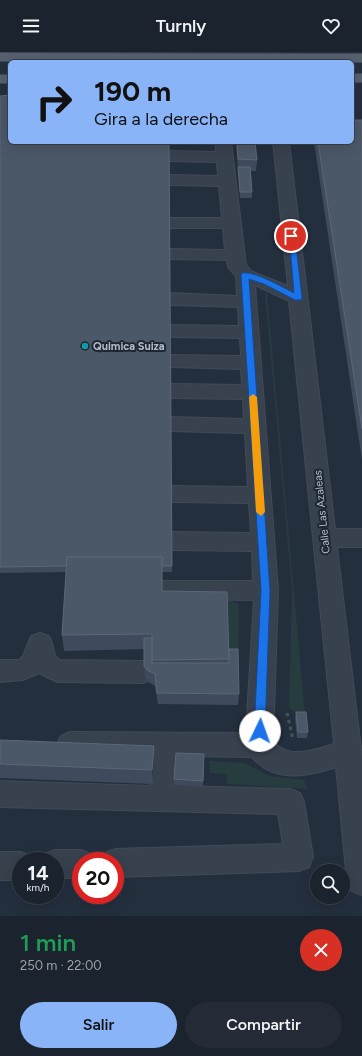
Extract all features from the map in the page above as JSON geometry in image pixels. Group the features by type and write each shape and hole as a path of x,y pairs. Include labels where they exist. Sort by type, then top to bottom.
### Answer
{"main road":[{"path":"0,56 245,55 272,60 333,55 362,58"}],"street":[{"name":"Calle Las Azaleas","path":"281,144 362,881"},
{"path":"169,156 224,150 234,255 237,267 245,275 267,283 298,298"},
{"path":"169,180 227,181"},
{"path":"170,223 231,223"},
{"path":"170,254 234,255"},
{"path":"245,275 266,591 259,745 265,755 274,760 289,764 311,764 348,751"},
{"path":"170,299 247,302"},
{"path":"170,331 248,332"},
{"path":"171,361 251,362"},
{"path":"171,391 253,392"},
{"path":"171,424 255,426"},
{"path":"172,494 260,495"},
{"path":"325,538 362,538"},
{"path":"172,542 263,542"},
{"path":"162,590 266,591"},
{"path":"0,671 20,671 30,667 35,659 40,643 42,659 47,666 57,671 143,672"},
{"path":"46,744 259,745"},
{"path":"162,745 164,799"},
{"path":"0,794 290,802 299,857 124,862"},
{"path":"0,866 12,866"}],"green space":[{"path":"267,293 305,715 298,715 289,707 292,589 265,294"},
{"path":"185,601 231,601 239,604 238,661"},
{"path":"209,761 245,763 269,776 304,780 307,789 226,784 227,774 210,773"}],"building":[{"name":"Quimica Suiza","path":"8,95 8,144 169,144 172,566 162,566 162,557 67,557 67,566 0,567 0,96"},
{"path":"354,120 362,120 362,429 318,144 354,144"},
{"path":"237,144 255,144 257,160 238,159"},
{"path":"238,167 250,167 252,192 240,192"},
{"path":"67,557 162,557 162,591 227,592 229,659 152,660 152,634 62,635"},
{"path":"144,638 152,638 152,663 229,663 229,649 238,649 239,694 157,693 155,674 147,670 144,666"},
{"path":"296,712 306,712 308,732 298,732"},
{"path":"0,740 154,746 152,770 0,764"},
{"path":"176,753 204,754 203,781 174,779"}],"slow traffic":[{"path":"253,397 261,512"}],"place":[{"name":"Quimica Suiza","path":"85,346"}],"route":[{"path":"260,731 266,591 245,275 267,283 298,298 291,236"}]}
